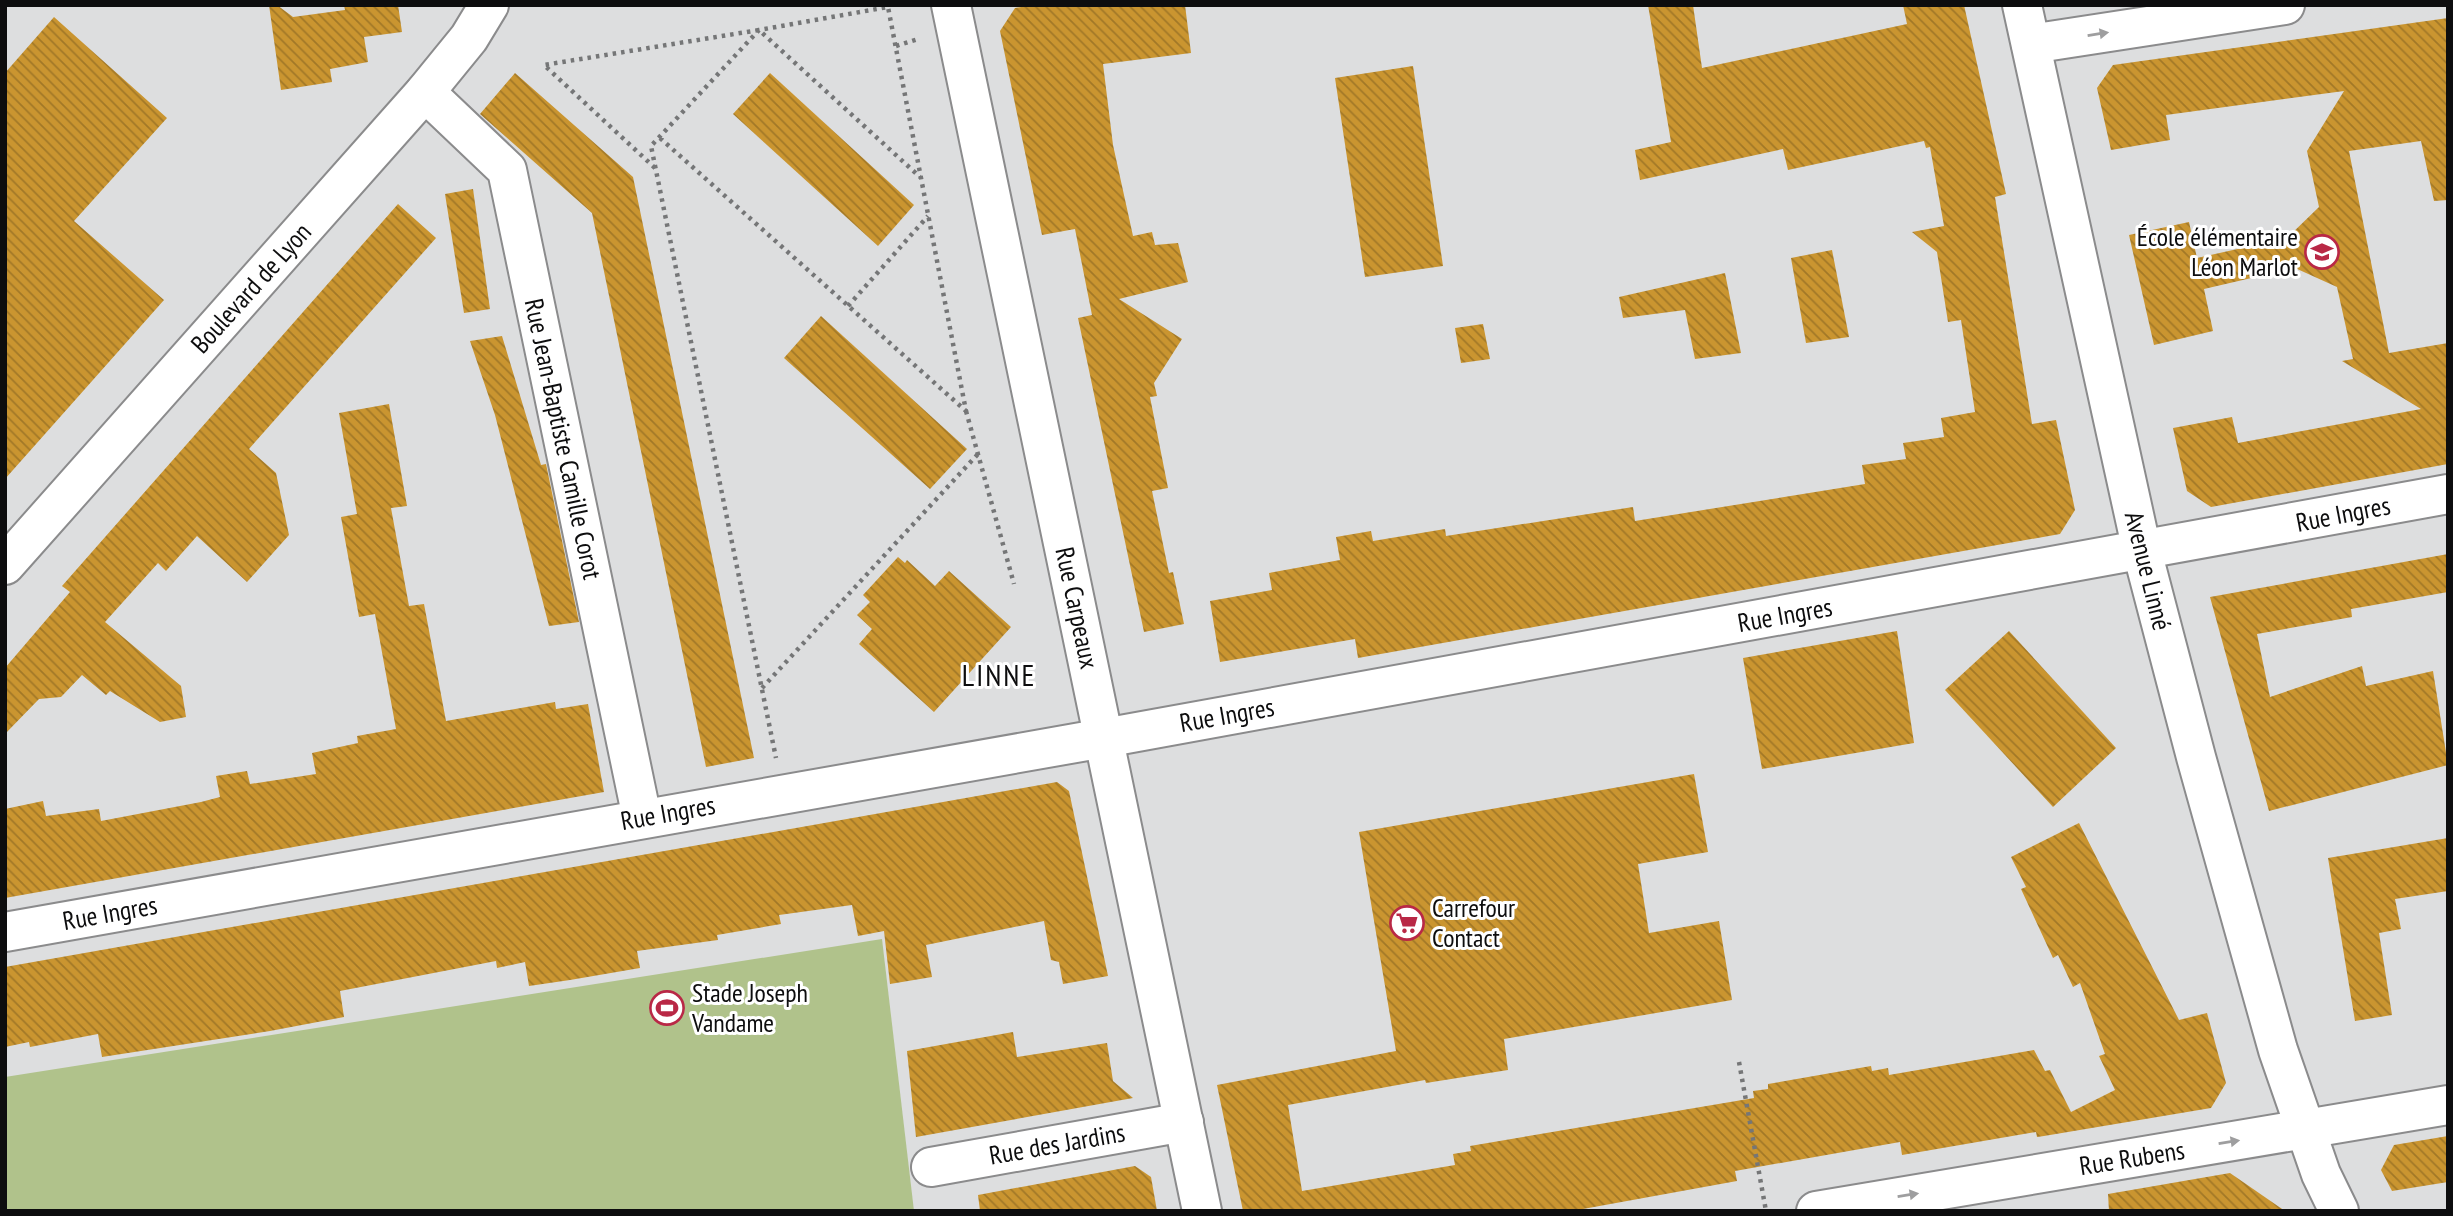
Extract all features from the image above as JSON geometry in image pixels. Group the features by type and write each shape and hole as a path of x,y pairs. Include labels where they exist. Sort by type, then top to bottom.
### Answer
{"street":[{"name":"Boulevard de Lyon","path":"5,565 425,92 469,38 489,5"},
{"name":"Rue Carpeaux","path":"951,5 1202,1211"},
{"name":"Avenue Linné","path":"2022,5 2142,551 2247,940 2305,1129 2339,1211"},
{"path":"2031,44 2285,5"},
{"name":"Rue Jean-Baptiste Camille Corot","path":"425,92 507,170 642,818"},
{"name":"Rue Ingres","path":"5,932 1104,738 2448,494"},
{"name":"Rue Rubens","path":"1816,1211 1867,1207 2448,1105"},
{"name":"Rue des Jardins","path":"931,1167 1184,1122"},
{"name":"Avenue Linné","path":"2305,1129 2321,1211"}],"path":[{"path":"656,168 544,65 888,7 966,411 1014,584"},
{"path":"759,30 652,146 782,793"},
{"path":"759,30 921,177"},
{"path":"660,138 966,411"},
{"path":"848,306 928,215"},
{"path":"762,688 978,454"},
{"path":"1739,1062 1766,1211"}],"green space":[{"name":"Stade Joseph Vandame","path":"882,939 914,1211 5,1211 5,1077"}],"building":[{"path":"269,5 277,5 293,17 345,10 344,5 398,5 402,32 364,37 368,62 330,69 332,82 281,90"},
{"path":"1036,5 1185,5 1191,53 1103,64 1113,145 1133,236 1152,232 1155,245 1178,243 1188,282 1119,299 1182,339 1154,383 1157,396 1150,397 1168,488 1152,491 1169,573 1173,572 1184,624 1144,632 1078,318 1092,315 1075,229 1042,235 1000,31 1015,8"},
{"path":"1648,5 1693,5 1702,68 1907,24 1903,5 1964,5 2006,194 1995,197 2032,424 2056,420 2075,510 2060,534 1358,658 1355,639 1220,662 1210,601 1272,590 1269,573 1340,560 1336,537 1371,531 1373,541 1445,529 1446,536 1633,507 1635,521 1865,484 1862,465 1906,459 1903,443 1944,437 1941,418 1975,412 1961,320 1948,322 1937,252 1912,232 1944,226 1930,147 1926,148 1924,141 1788,170 1783,149 1640,180 1635,150 1671,142"},
{"path":"54,17 167,118 74,221 164,300 5,479 5,73"},
{"path":"2448,18 2448,200 2434,201 2421,141 2349,151 2389,353 2448,343 2448,464 2211,507 2187,491 2173,428 2232,417 2238,443 2421,409 2342,361 2353,359 2337,287 2295,268 2204,289 2213,331 2154,345 2129,235 2189,222 2197,258 2287,238 2319,207 2307,151 2344,91 2166,115 2170,140 2111,150 2097,88 2113,65"},
{"path":"1413,66 1443,266 1365,277 1335,78"},
{"path":"515,73 633,177 754,758 706,767 592,213 480,114"},
{"path":"770,73 914,205 878,246 733,114"},
{"path":"473,189 490,309 464,313 445,194"},
{"path":"398,204 436,238 249,449 276,473 289,535 247,582 197,536 166,571 158,563 105,622 181,686 186,717 160,722 110,691 106,695 82,675 61,697 39,699 5,734 5,668 70,592 62,586"},
{"path":"1832,250 1849,337 1806,343 1791,258"},
{"path":"1725,273 1741,353 1695,359 1685,310 1623,318 1619,297"},
{"path":"821,316 967,449 930,489 784,358"},
{"path":"1483,324 1490,359 1461,363 1455,328"},
{"path":"502,336 541,465 546,464 579,622 549,626 495,415 470,341"},
{"path":"389,404 407,506 391,508 409,606 424,604 446,721 555,702 556,709 588,704 604,792 5,898 5,809 43,801 46,816 99,809 101,821 201,802 220,797 216,776 247,771 250,784 316,774 312,753 358,743 357,736 396,729 375,614 359,617 341,517 357,514 339,413"},
{"path":"2448,554 2448,592 2351,609 2352,617 2257,634 2270,697 2362,666 2366,686 2433,671 2448,765 2269,811 2210,597"},
{"path":"898,557 905,563 907,560 935,586 949,571 1011,627 934,712 859,644 872,629 857,615 870,602 863,595"},
{"path":"1897,631 1914,743 1762,769 1743,658"},
{"path":"2009,631 2116,748 2053,807 1945,690"},
{"path":"1694,774 1708,852 1638,864 1649,933 1719,921 1732,1000 1504,1039 1508,1070 1426,1083 1425,1080 1288,1105 1302,1191 1455,1165 1453,1154 1471,1151 1470,1146 1754,1098 1753,1091 1768,1089 1768,1084 1871,1066 1872,1071 1888,1068 1889,1075 2034,1050 2045,1071 2050,1070 2071,1112 2115,1090 2099,1056 2105,1054 2080,983 2073,987 2058,955 2053,958 2021,889 2026,887 2011,857 2079,823 2179,1020 2207,1013 2226,1083 2211,1108 2037,1137 2036,1132 1902,1155 1900,1142 1735,1171 1737,1181 1572,1211 1243,1211 1217,1085 1396,1051 1359,832"},
{"path":"1057,782 1069,791 1108,976 1063,984 1059,962 1051,960 1044,921 926,945 932,977 890,984 884,931 858,936 852,905 779,915 781,924 717,935 718,940 637,951 640,968 570,980 529,986 525,962 497,968 496,961 340,991 344,1017 270,1031 102,1057 98,1034 30,1047 29,1042 5,1047 5,967"},
{"path":"2448,838 2448,891 2395,899 2401,929 2379,933 2392,1015 2355,1021 2328,858"},
{"path":"1013,1032 1017,1057 1107,1043 1113,1081 1133,1098 916,1137 907,1051"},
{"path":"2448,1136 2448,1182 2392,1191 2381,1170 2394,1145"},
{"path":"1135,1166 1151,1177 1157,1211 980,1211 978,1195"},
{"path":"2230,1173 2285,1211 2109,1211 2108,1194"}],"place":[{"name":"École élémentaire Léon Marlot","path":"2322,252"},
{"name":"Carrefour Contact","path":"1407,923"},
{"name":"Stade Joseph Vandame","path":"667,1008"}],"district":[{"name":"LINNE","path":"999,676"}]}
